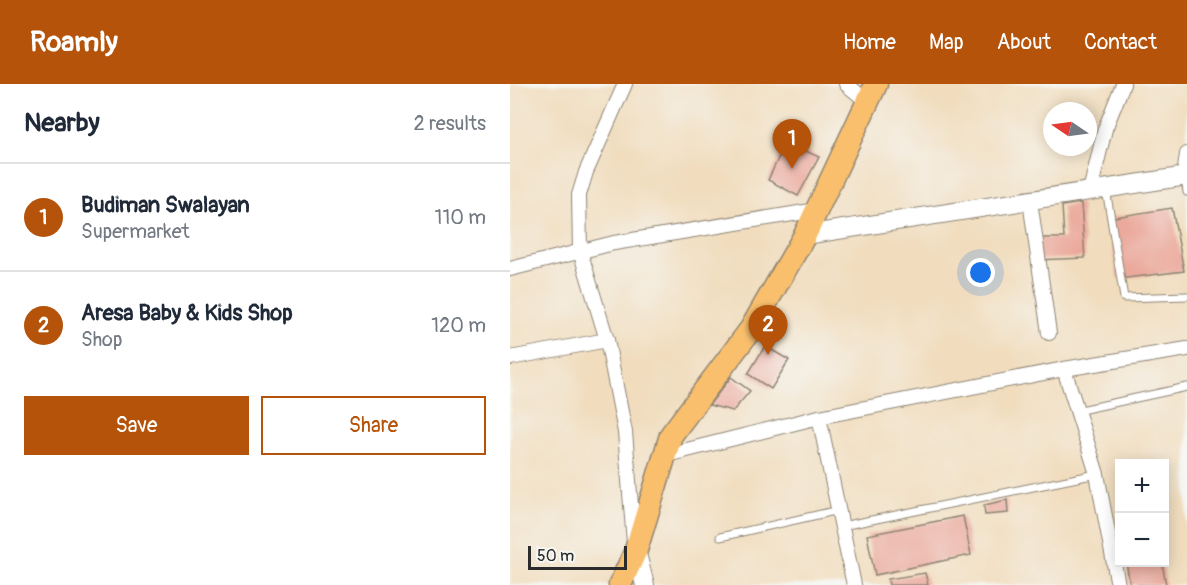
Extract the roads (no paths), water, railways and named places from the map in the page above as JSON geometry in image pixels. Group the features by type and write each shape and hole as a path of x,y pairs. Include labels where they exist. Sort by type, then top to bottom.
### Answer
{"highway":[{"path":"620,585 636,550 663,456 682,417 715,378 751,329 805,235 872,93"}],"street":[{"path":"625,84 582,183 579,195 580,251 607,340 626,432 636,550 645,585"},
{"path":"846,84 872,93"},
{"path":"1098,190 1105,129 1123,84"},
{"path":"805,235 1098,190 1186,181 1187,154"},
{"path":"1030,201 1049,333"},
{"path":"510,268 674,232 817,210"},
{"path":"510,358 607,340"},
{"path":"663,456 819,417 1064,369 1187,349"},
{"path":"1064,369 1097,474 1118,585"},
{"path":"819,417 854,585"}],"lane":[{"path":"1098,190 1124,298 1187,296"},
{"path":"1076,411 1187,387"},
{"path":"842,526 1097,474"},
{"path":"720,537 839,510"}],"place":[{"name":"Budiman Swalayan","path":"792,169"},
{"name":"Aresa Baby & Kids Shop","path":"768,355"}]}
